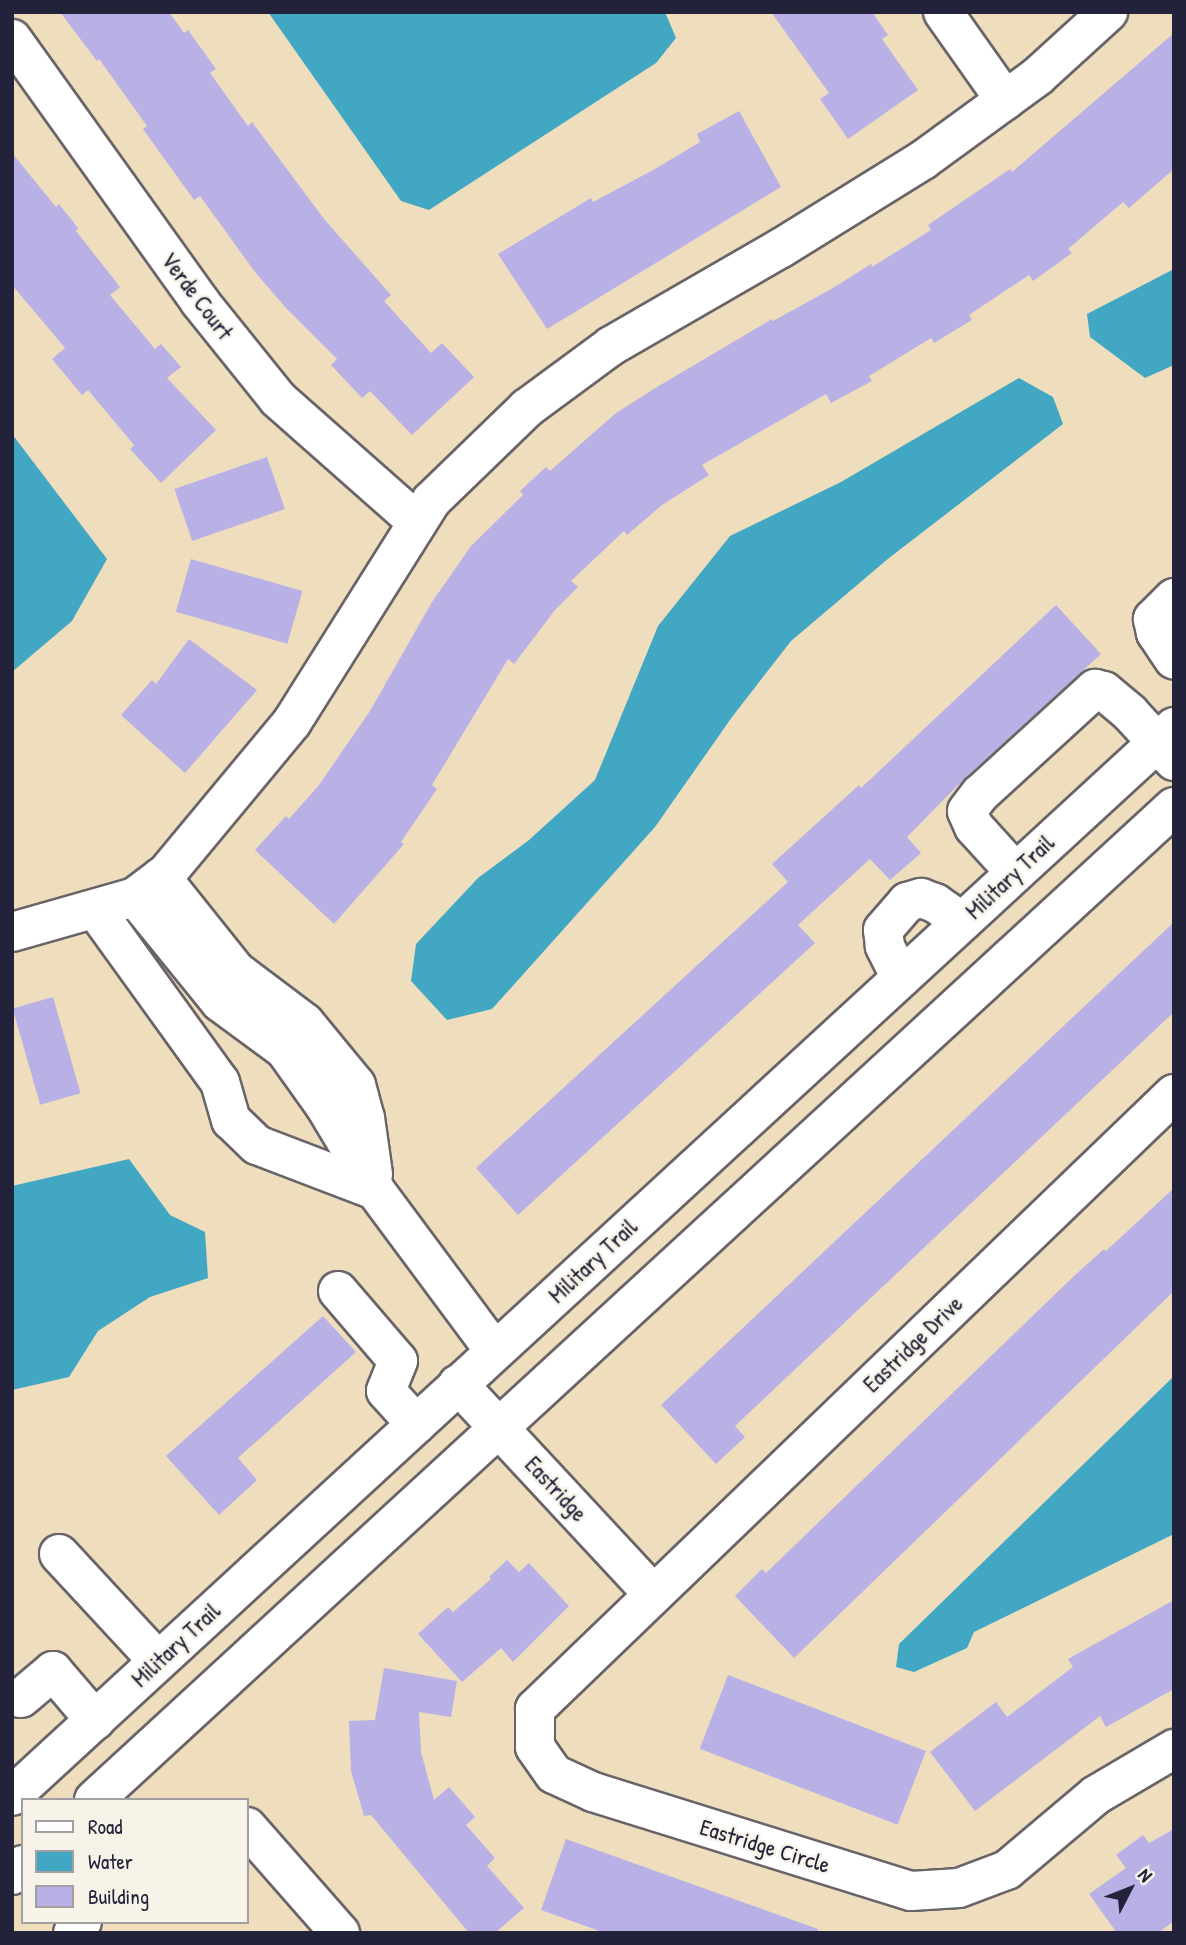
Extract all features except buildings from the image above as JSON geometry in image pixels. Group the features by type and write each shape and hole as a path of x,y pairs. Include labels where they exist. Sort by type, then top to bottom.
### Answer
{"street":[{"path":"943,12 1005,100"},
{"path":"12,932 95,909 148,887 244,783 292,722 430,501 527,408 611,346 781,248 923,160 1038,76 1108,12"},
{"name":"Verde Court","path":"12,39 200,302 278,399 417,522"},
{"path":"1174,598 1153,619 1156,634 1174,660"},
{"path":"1015,873 974,827 967,811 980,794 1095,689 1104,691 1168,743"},
{"name":"Military Trail","path":"12,1796 1015,873 1168,743"},
{"path":"96,1798 1174,807"},
{"path":"148,887 220,1002 285,1050 325,1106 375,1190 494,1350"},
{"path":"901,978 885,946 883,930 907,902 921,898 935,903 962,922"},
{"path":"95,909 220,1082 231,1120 257,1145 375,1190"},
{"name":"Eastridge Drive","path":"652,1593 1174,1094"},
{"path":"338,1291 398,1361 386,1391 416,1424"},
{"name":"Eastridge","path":"458,1384 652,1593"},
{"path":"59,1554 158,1661"},
{"name":"Eastridge Circle","path":"652,1593 535,1709 535,1747 554,1774 593,1793 911,1891 959,1888 1007,1870 1096,1795 1174,1749"},
{"path":"20,1698 53,1671 95,1720"},
{"path":"248,1828 340,1933"}],"water":[{"path":"268,12 665,12 676,38 656,63 429,210 401,201"},
{"path":"1174,269 1174,365 1145,378 1090,337 1087,314"},
{"path":"1019,378 1053,397 1063,424 889,558 791,641 732,717 655,827 492,1009 447,1020 411,981 416,944 478,878 529,840 595,780 658,626 730,536 841,482"},
{"path":"12,434 107,559 72,621 12,672"},
{"path":"129,1159 170,1215 205,1232 208,1278 150,1297 98,1331 69,1377 12,1390 12,1186"},
{"path":"1174,1376 1174,1534 974,1632 967,1648 914,1672 896,1667 899,1644"}]}
